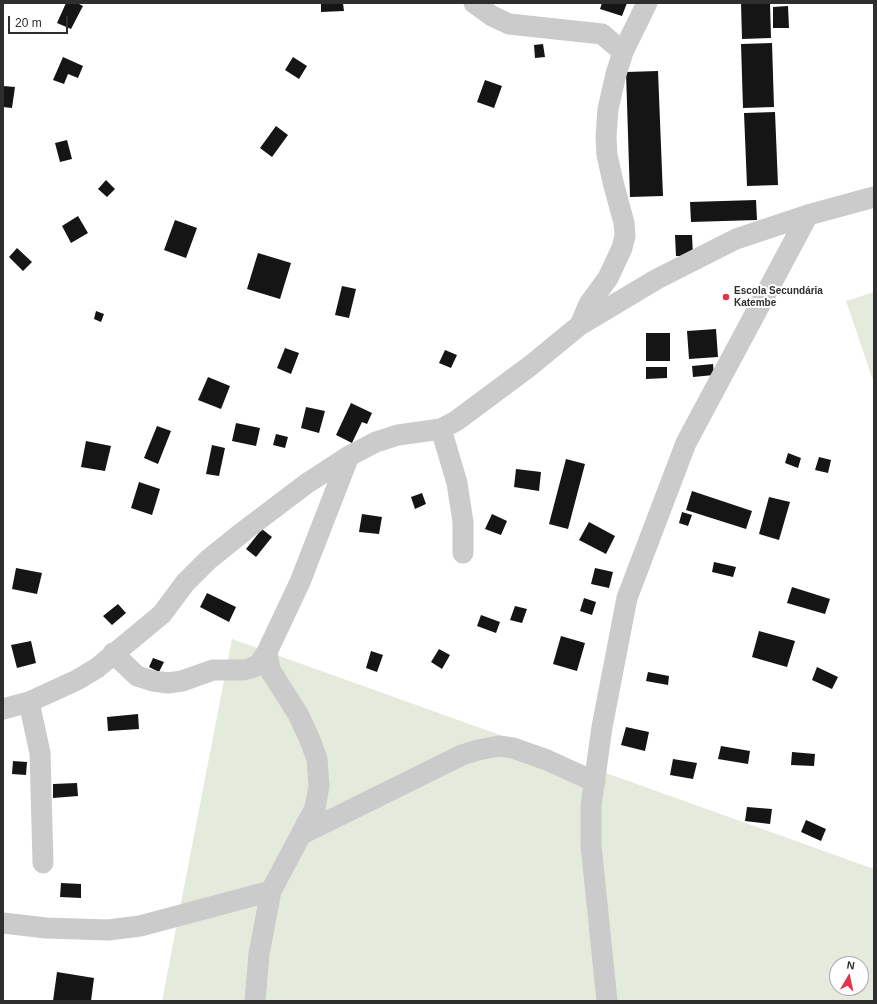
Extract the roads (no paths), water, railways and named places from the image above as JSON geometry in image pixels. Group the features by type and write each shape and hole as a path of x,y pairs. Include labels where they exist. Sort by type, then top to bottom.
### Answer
{"street":[{"path":"474,3 492,16 509,24 602,34 623,52"},
{"path":"580,325 589,304 608,278 622,248 625,236 624,223 612,182 607,155 606,137 608,109 623,52 646,3"},
{"path":"3,709 29,702 77,680 97,668 113,653 162,614 185,583 208,560 306,484 349,456 376,442 398,435 441,429 456,421 530,366 580,325 657,279 736,239 808,215 874,197"},
{"path":"608,1001 591,845 591,806 602,727 627,598 686,443 808,215"},
{"path":"441,429 457,483 463,522 463,553"},
{"path":"113,653 137,676 153,682 168,683 182,681 213,670 244,670 259,664 267,652 300,582 349,456"},
{"path":"255,1001 259,954 271,891 315,808 318,786 317,759 298,714 270,670 267,652"},
{"path":"29,702 40,753 43,863"},
{"path":"302,834 462,755 499,746 513,748 547,760 595,782"},
{"path":"3,923 46,928 108,930 140,926 271,891"}],"place":[{"name":"Escola Secundária Katembe","path":"726,297"}]}
